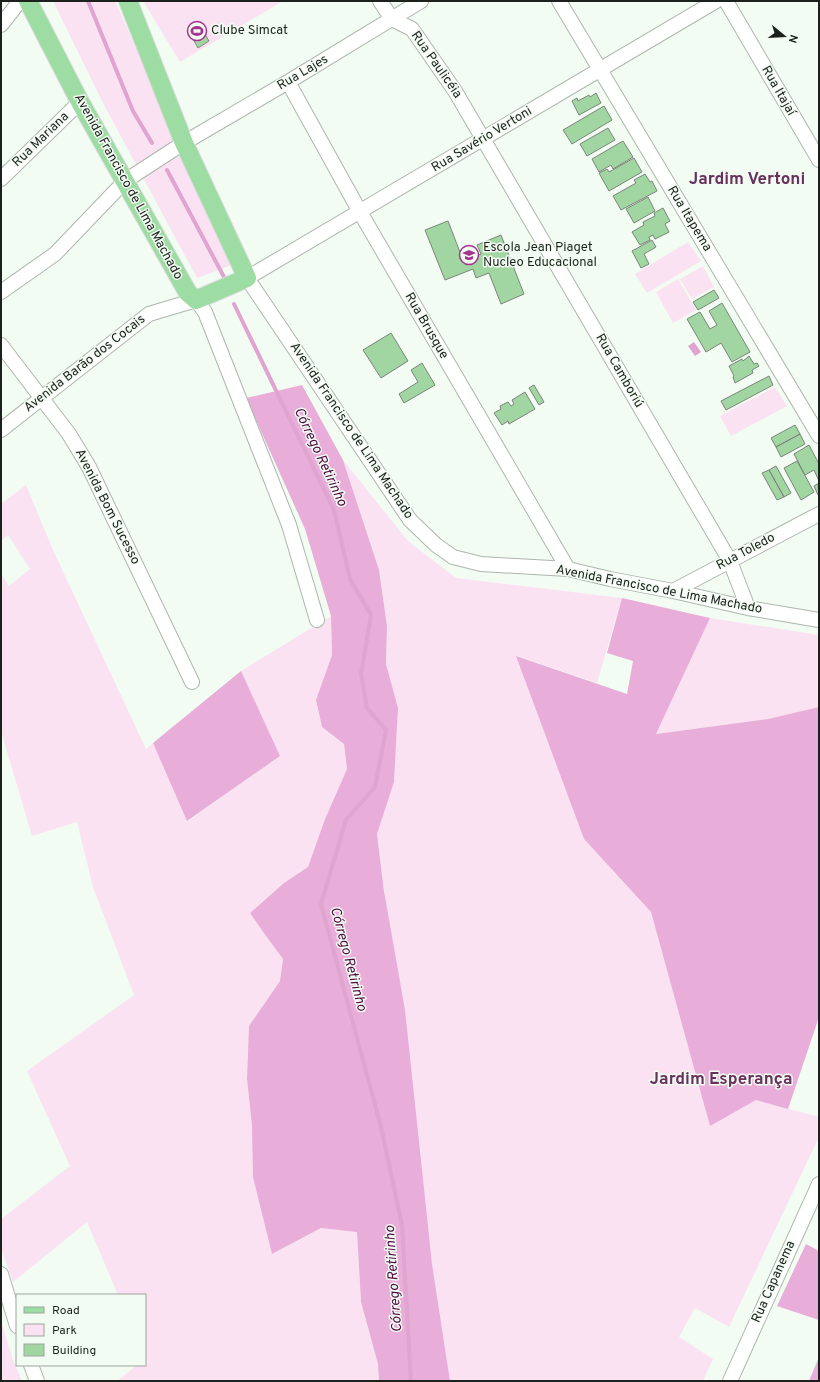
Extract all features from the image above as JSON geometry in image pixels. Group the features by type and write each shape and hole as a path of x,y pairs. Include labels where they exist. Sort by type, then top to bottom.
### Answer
{"main road":[{"name":"Avenida Francisco de Lima Machado","path":"28,1 80,102 188,293 196,300"},
{"name":"Avenida Francisco de Lima Machado","path":"128,1 184,143 247,278"},
{"path":"196,300 247,278"}],"street":[{"path":"1,25 20,1"},
{"name":"Rua Paulicéia","path":"380,1 392,19 412,29 455,91 484,138"},
{"name":"Rua Lajes","path":"1,292 55,254 125,181 184,143 421,1"},
{"name":"Rua Itapema","path":"559,1 819,436"},
{"name":"Rua Savério Vertoni","path":"247,278 716,1"},
{"name":"Rua Itajaí","path":"726,1 819,160"},
{"name":"Rua Brusque","path":"288,82 360,212 568,569"},
{"name":"Rua Mariana","path":"1,179 80,102"},
{"name":"Rua Camboriú","path":"484,138 730,561 748,608"},
{"name":"Avenida Francisco de Lima Machado","path":"247,278 410,520 436,545 453,557 481,564 568,569 748,608 819,620"},
{"name":"Avenida Francisco de Lima Machado","path":"196,300 205,312 288,526 317,620"},
{"name":"Avenida Barão dos Cocais","path":"1,430 149,314 196,300"},
{"name":"Avenida Bom Sucesso","path":"1,345 69,434 89,467 192,682"},
{"name":"Rua Toledo","path":"673,591 819,514"},
{"name":"Rua Capanema","path":"730,1381 819,1184"},
{"path":"1,1274 16,1323"},
{"path":"31,1366 37,1381"}],"green space":[{"path":"53,1 115,1 232,265 197,278 104,105"},
{"name":"Clube Simcat","path":"143,1 283,1 180,62"},
{"path":"688,242 701,261 647,293 635,274"},
{"path":"703,266 714,287 692,299 680,279"},
{"path":"678,279 696,310 673,323 656,292"},
{"path":"775,387 787,406 731,436 720,416"},
{"path":"343,460 408,541 456,578 622,598 597,683 517,656 584,839 651,912 710,1125 756,1100 819,1117 819,1137 729,1327 695,1308 679,1337 713,1359 703,1381 450,1381 432,1264 377,834 394,782 398,708 386,664 387,626 379,570"},
{"path":"26,485 53,550 146,749 153,743 188,821 280,756 241,671 331,616 332,655 316,701 322,727 344,744 347,769 325,819 308,867 284,883 250,913 283,959 280,981 249,1026 247,1079 252,1126 272,1254 321,1228 357,1231 361,1302 378,1364 379,1381 117,1381 136,1366 146,1366 146,1294 118,1294 87,1222 13,1282 1,1249 1,1219 70,1166 27,1071 134,995 93,887 77,822 32,836 1,731 1,574 9,586 30,569 8,535 1,541 1,504"},
{"path":"710,618 819,635 819,707 768,719 656,734"},
{"path":"1,1321 13,1360 22,1381 1,1381"}],"shaded area":[{"path":"694,342 701,352 695,356 688,346"},
{"path":"302,385 343,460 379,570 387,626 386,664 398,708 394,782 377,834 384,891 405,1010 432,1264 450,1381 379,1381 378,1364 361,1302 357,1232 321,1228 272,1254 253,1177 252,1126 247,1079 249,1026 280,981 283,959 250,913 284,883 308,867 325,819 347,769 344,744 322,727 316,700 332,655 331,616 305,529 246,398"},
{"path":"622,598 710,618 656,734 768,719 819,707 819,1017 788,1109 756,1100 710,1126 651,912 584,839 516,656 627,694 633,661 607,653"},
{"path":"241,671 280,756 187,821 153,743"},
{"path":"806,1244 819,1251 819,1320 777,1306"},
{"path":"819,1357 819,1381 809,1381"}],"building":[{"path":"203,31 209,41 198,48 192,37"},
{"path":"596,93 601,103 579,115 572,101 577,98 578,101 589,95 590,97"},
{"path":"604,106 612,120 572,144 563,130"},
{"path":"608,128 615,140 587,156 580,144"},
{"path":"623,141 633,157 613,169 611,165 599,172 592,159"},
{"path":"634,158 642,172 609,191 599,173 607,169 609,172"},
{"path":"645,174 650,182 652,181 657,191 621,210 613,196 636,183 634,180"},
{"path":"648,197 655,211 634,223 626,209"},
{"path":"663,208 670,221 665,224 669,232 655,239 653,235 649,237 650,240 640,245 632,232 644,225 643,222 655,216 654,213"},
{"path":"448,221 463,260 481,254 477,245 501,235 524,294 501,304 489,273 476,278 473,269 445,280 425,230"},
{"path":"652,240 656,247 644,254 649,264 641,268 632,251"},
{"path":"714,290 719,298 698,310 693,302"},
{"path":"722,303 750,352 732,362 721,343 706,352 687,319 700,312 710,329 717,325 709,311"},
{"path":"391,333 408,361 381,378 363,350"},
{"path":"749,356 754,364 757,363 759,366 752,370 753,373 735,383 734,376 729,366 742,359 743,361"},
{"path":"422,363 435,385 404,403 399,394 418,382 411,370"},
{"path":"769,376 773,385 726,410 721,401"},
{"path":"534,385 544,402 539,405 529,388"},
{"path":"525,392 535,409 509,424 508,421 502,425 494,413 501,409 500,406 508,402 511,406 514,404 512,400"},
{"path":"795,425 800,434 776,447 771,438"},
{"path":"800,434 805,444 781,457 776,447"},
{"path":"809,445 819,464 819,481 814,470 805,475 794,454"},
{"path":"797,461 814,492 801,500 784,468"},
{"path":"776,466 791,493 784,497 769,470"},
{"path":"769,470 784,497 777,500 762,473"},
{"path":"819,483 819,494 818,495 814,486"}],"waterway":[{"path":"88,1 133,111 152,143"},
{"path":"167,170 224,277"},
{"name":"Córrego Retirinho","path":"234,304 334,510 350,579 371,615 361,674 367,708 386,730 375,787 346,820 321,904 381,1127 402,1225 411,1381"}],"place":[{"name":"Clube Simcat","path":"197,31"},
{"name":"Escola Jean Piaget Nucleo Educacional","path":"469,255"}],"district":[{"name":"Jardim Vertoni","path":"747,180"},
{"name":"Jardim Esperança","path":"721,1080"}]}
